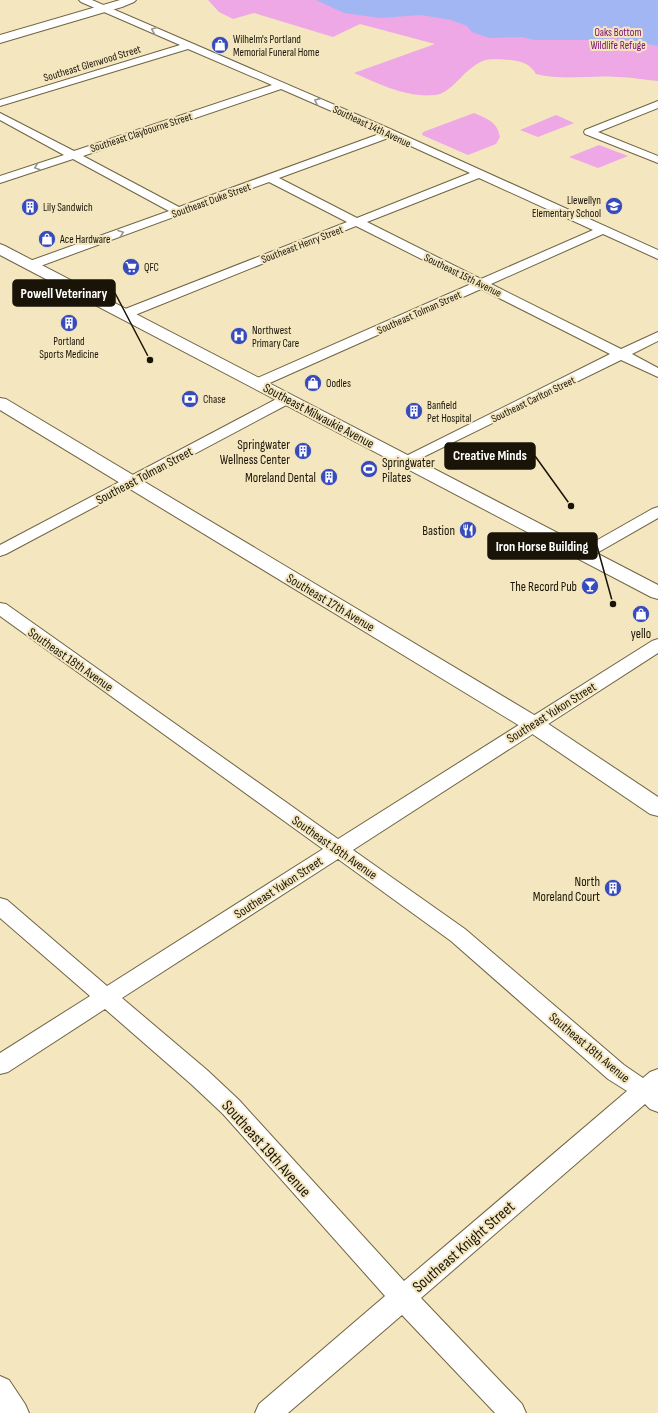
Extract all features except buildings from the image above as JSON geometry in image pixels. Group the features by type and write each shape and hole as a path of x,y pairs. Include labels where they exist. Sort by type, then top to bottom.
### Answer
{"street":[{"name":"Southeast 14th Avenue","path":"84,0 190,45 658,255"},
{"path":"0,39 105,9 130,0"},
{"name":"Southeast Glenwood Street","path":"0,103 190,45"},
{"name":"Southeast Claybourne Street","path":"0,180 282,86"},
{"path":"658,104 589,132 658,160"},
{"path":"0,116 178,211"},
{"name":"Southeast Duke Street","path":"31,265 390,134"},
{"name":"Southeast Henry Street","path":"125,314 478,174"},
{"name":"Southeast 15th Avenue","path":"269,178 658,373"},
{"name":"Southeast Tolman Street","path":"258,383 603,230"},
{"name":"Southeast Milwaukie Avenue","path":"0,249 658,593"},
{"name":"Southeast Carlton Street","path":"408,461 658,336"},
{"name":"Southeast Tolman Street","path":"0,551 287,398"},
{"name":"Southeast 17th Avenue","path":"0,403 533,724 658,808"},
{"path":"584,554 658,512"},
{"name":"Southeast 18th Avenue","path":"0,608 458,935 616,1072 654,1090"},
{"name":"Southeast Yukon Street","path":"0,1065 658,645"},
{"name":"Southeast 19th Avenue","path":"0,906 105,998 199,1077 231,1107 403,1298 513,1413"},
{"name":"Southeast Knight Street","path":"268,1413 403,1298 654,1090"},
{"path":"0,1389 16,1413"}],"green space":[{"name":"Oaks Bottom Wildlife Refuge","path":"208,0 658,0 658,81 622,77 546,76 536,74 531,67 522,62 493,59 476,64 453,86 441,94 414,94 373,82 354,73 435,44 360,24 333,37 254,13 233,19 219,12"},
{"path":"474,113 494,124 500,137 496,144 468,155 422,135 423,132"},
{"path":"556,115 574,123 538,137 520,130"},
{"path":"599,145 628,156 598,168 569,157"}],"water":[{"path":"316,0 658,0 658,46 615,38 589,40 535,40 521,37 489,38 472,32 467,26 451,20 421,15 380,18 344,13"}],"place":[{"name":"Wilhelm's Portland Memorial Funeral Home","path":"220,45"},
{"name":"Llewellyn Elementary School","path":"614,206"},
{"name":"Lily Sandwich","path":"30,207"},
{"name":"Ace Hardware","path":"47,239"},
{"name":"QFC","path":"131,267"},
{"name":"Portland Sports Medicine","path":"69,323"},
{"name":"Northwest Primary Care","path":"239,336"},
{"name":"Powell Veterinary","path":"150,360"},
{"name":"Oodles","path":"313,383"},
{"name":"Chase","path":"190,399"},
{"name":"Banfield Pet Hospital","path":"414,411"},
{"name":"Springwater Wellness Center","path":"303,451"},
{"name":"Springwater Pilates","path":"369,469"},
{"name":"Moreland Dental","path":"329,477"},
{"name":"Creative Minds","path":"571,506"},
{"name":"Bastion","path":"468,530"},
{"name":"The Record Pub","path":"590,586"},
{"name":"Iron Horse Building","path":"613,604"},
{"name":"yello","path":"641,614"},
{"name":"North Moreland Court","path":"613,888"}]}
